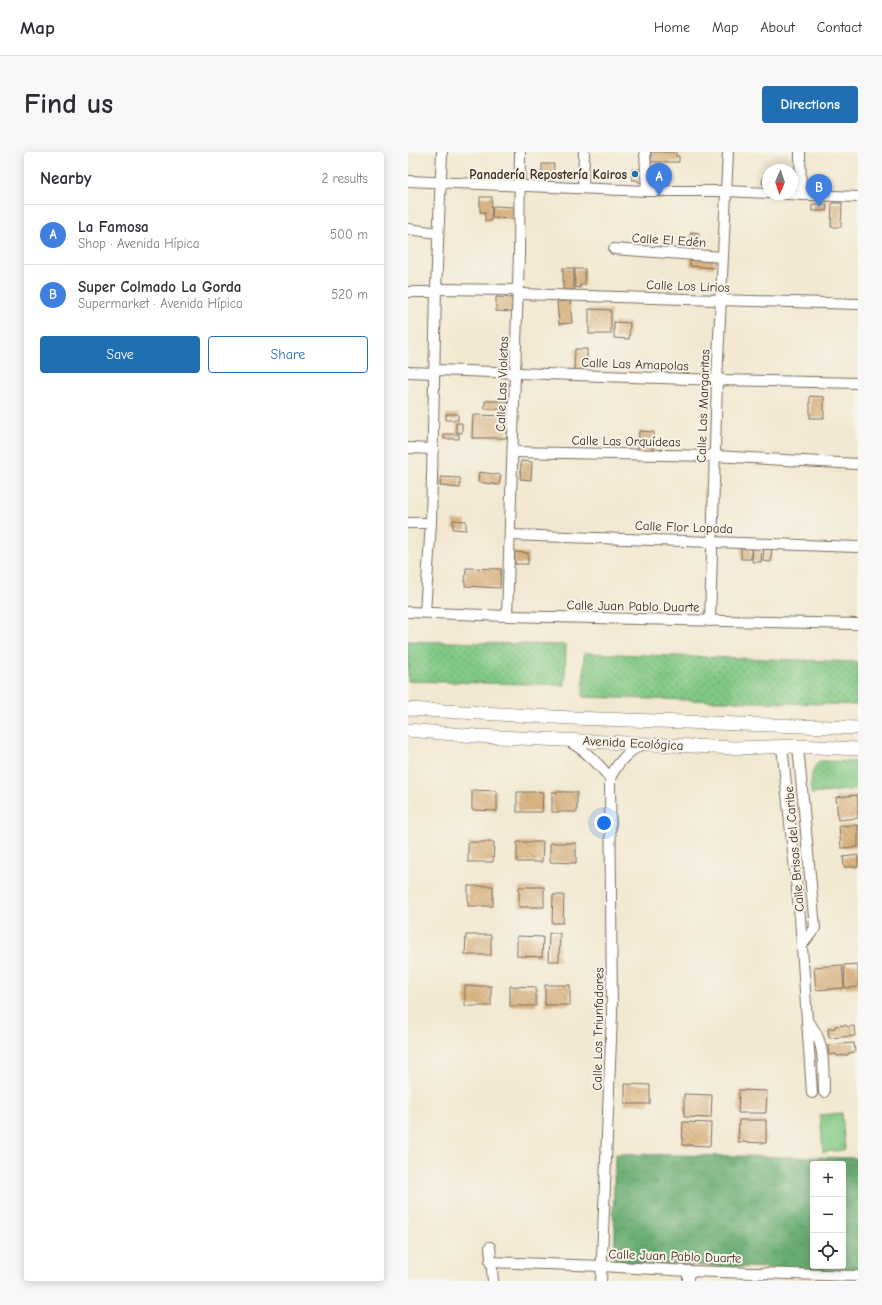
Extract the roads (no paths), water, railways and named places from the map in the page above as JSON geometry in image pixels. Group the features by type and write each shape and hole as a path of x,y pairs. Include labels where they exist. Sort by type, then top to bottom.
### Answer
{"main road":[{"path":"408,709 572,718 858,728"},
{"name":"Avenida Ecológica","path":"408,730 476,736 736,748 798,746 858,750"}],"street":[{"path":"424,612 431,523 436,291 442,152"},
{"name":"Calle Las Violetas","path":"507,616 518,292 520,152"},
{"path":"583,188 584,152"},
{"path":"645,152 647,191"},
{"name":"Calle Las Margaritas","path":"710,621 714,456 728,152"},
{"path":"800,152 801,195"},
{"path":"408,181 647,191 762,193"},
{"path":"798,195 858,197"},
{"path":"408,229 438,233"},
{"name":"Calle El Edén","path":"614,249 722,257"},
{"path":"408,292 436,291"},
{"name":"Calle Los Lirios","path":"436,291 518,292 858,304"},
{"name":"Calle Las Amapolas","path":"408,372 435,371 858,383"},
{"path":"408,448 433,449"},
{"name":"Calle Las Orquídeas","path":"513,452 714,456 858,464"},
{"path":"408,523 431,523"},
{"name":"Calle Flor Lopada","path":"510,535 858,547"},
{"name":"Calle Juan Pablo Duarte","path":"408,612 507,616 858,624"},
{"path":"568,740 591,756 610,778 616,766 624,757 645,743"},
{"name":"Calle Brisas del Caribe","path":"782,746 802,945 812,1093"},
{"name":"Calle Brisas del Caribe","path":"798,746 815,928 802,945"},
{"name":"Calle Los Triunfadores","path":"601,1281 612,1015 610,778"},
{"path":"807,1021 818,1036 822,1049 824,1092"},
{"path":"490,1247 490,1262 493,1281"},
{"name":"Calle Juan Pablo Duarte","path":"490,1262 602,1266 688,1276 858,1276"}],"place":[{"name":"Panadería Repostería Kairos","path":"635,174"},
{"name":"La Famosa","path":"659,196"},
{"name":"Super Colmado La Gorda","path":"819,207"}]}
